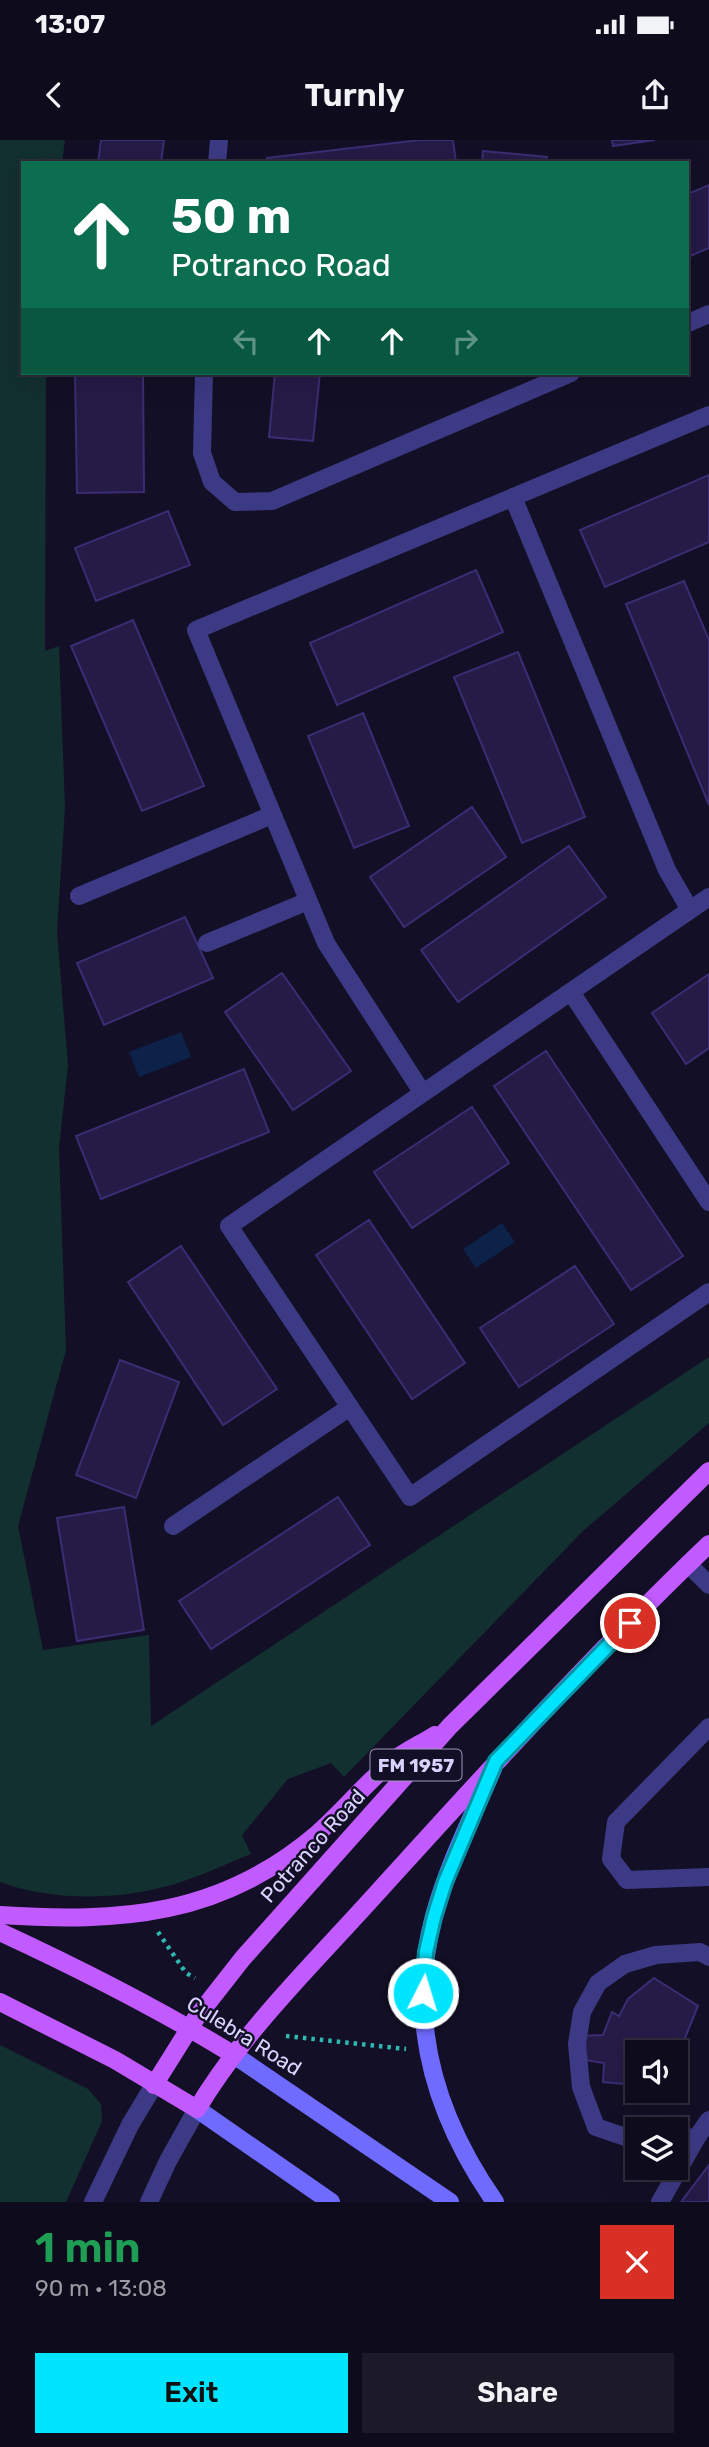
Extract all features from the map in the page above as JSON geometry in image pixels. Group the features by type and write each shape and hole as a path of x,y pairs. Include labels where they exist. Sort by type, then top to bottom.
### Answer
{"main road":[{"name":"Potranco Road","path":"154,2084 189,2028 243,1958 450,1726 709,1471"},
{"name":"FM 1957","path":"197,2109 234,2055 263,2020 496,1761 709,1544"},
{"path":"0,1915 79,1919 124,1916 198,1901 237,1885 264,1873 294,1852 318,1833 391,1762 450,1726"},
{"path":"495,2202 473,2171 453,2133 438,2095 427,2047 423,1993 426,1952 445,1882 496,1761"},
{"name":"Culebra Road","path":"0,1932 78,1968 189,2028 234,2055 450,2202"},
{"path":"0,2002 115,2060 197,2109 331,2202"}],"street":[{"path":"217,161 219,140"},
{"path":"689,323 709,314"},
{"path":"204,375 202,453 212,482 236,502 272,501 566,375"},
{"path":"422,1092 326,943 196,630 709,415"},
{"path":"513,497 667,870 690,910"},
{"path":"79,896 272,815"},
{"path":"709,897 229,1226 410,1497 709,1292"},
{"path":"207,943 308,901"},
{"path":"571,992 709,1202"},
{"path":"173,1526 350,1407"},
{"path":"688,1564 709,1585"},
{"path":"709,1727 616,1822 611,1859 626,1880 709,1877"},
{"path":"625,2137 596,2127 581,2087 577,2043 582,2012 598,1983 625,1964 656,1955 700,1952 709,1957"},
{"name":"Potranco Road","path":"93,2202 130,2125 154,2084"},
{"path":"149,2202 197,2109"},
{"path":"660,2202 696,2137 709,2120"},
{"path":"688,2138 696,2137"}],"path":[{"path":"157,1924 157,1929 186,1973 195,1978"},
{"path":"182,1982 186,1973"},
{"path":"281,2031 286,2036 412,2049"},
{"path":"281,2043 286,2036"}],"green space":[{"path":"0,140 65,140 62,161 21,161 21,375 46,375 45,651 59,646 65,808 57,932 68,1065 59,1148 66,1350 18,1526 43,1650 149,1635 151,1726 709,1357 709,1423 583,1531 344,1777 331,1763 288,1779 242,1835 251,1854 175,1884 110,1896 65,1896 0,1882"},
{"path":"0,2045 88,2089 101,2104 102,2121 66,2202 0,2202"}],"water":[{"path":"181,1032 191,1057 139,1077 129,1052"},
{"path":"502,1223 515,1242 476,1268 463,1249"}],"building":[{"path":"101,140 164,140 161,161 98,161"},
{"path":"420,140 453,140 456,161 267,161 267,158"},
{"path":"612,140 655,140 613,146"},
{"path":"483,151 547,157 546,161 482,161"},
{"path":"709,185 709,248 689,257 689,194"},
{"path":"75,375 143,375 144,492 77,493"},
{"path":"275,375 320,375 313,441 269,437"},
{"path":"709,475 709,542 605,587 580,530"},
{"path":"168,511 190,565 96,601 75,548"},
{"path":"476,570 503,632 337,705 310,643"},
{"path":"684,581 709,640 709,805 626,604"},
{"path":"133,620 204,786 142,811 71,646"},
{"path":"518,652 585,817 522,843 454,677"},
{"path":"363,713 409,826 354,848 308,736"},
{"path":"472,807 506,857 404,927 370,877"},
{"path":"569,846 606,897 458,1002 421,950"},
{"path":"185,917 213,978 104,1025 77,963"},
{"path":"282,973 351,1071 293,1110 225,1012"},
{"path":"709,974 709,1048 686,1064 652,1013"},
{"path":"546,1051 683,1256 631,1290 494,1086"},
{"path":"244,1069 269,1132 101,1199 76,1136"},
{"path":"472,1107 509,1163 412,1228 374,1172"},
{"path":"369,1220 465,1363 412,1399 316,1255"},
{"path":"181,1246 277,1389 223,1425 128,1282"},
{"path":"575,1266 614,1324 519,1387 480,1328"},
{"path":"120,1360 179,1382 136,1498 76,1475"},
{"path":"338,1497 370,1545 211,1649 179,1601"},
{"path":"124,1507 144,1630 77,1641 57,1518"},
{"path":"654,1978 698,2006 684,2040 625,2040 625,2084 603,2082 604,2063 578,2059 578,2036 603,2035 612,2012 619,2016 628,1999"},
{"path":"709,2165 709,2202 681,2202"}],"route":[{"path":"423,1993 426,1952 445,1882 496,1761 630,1623"}]}
